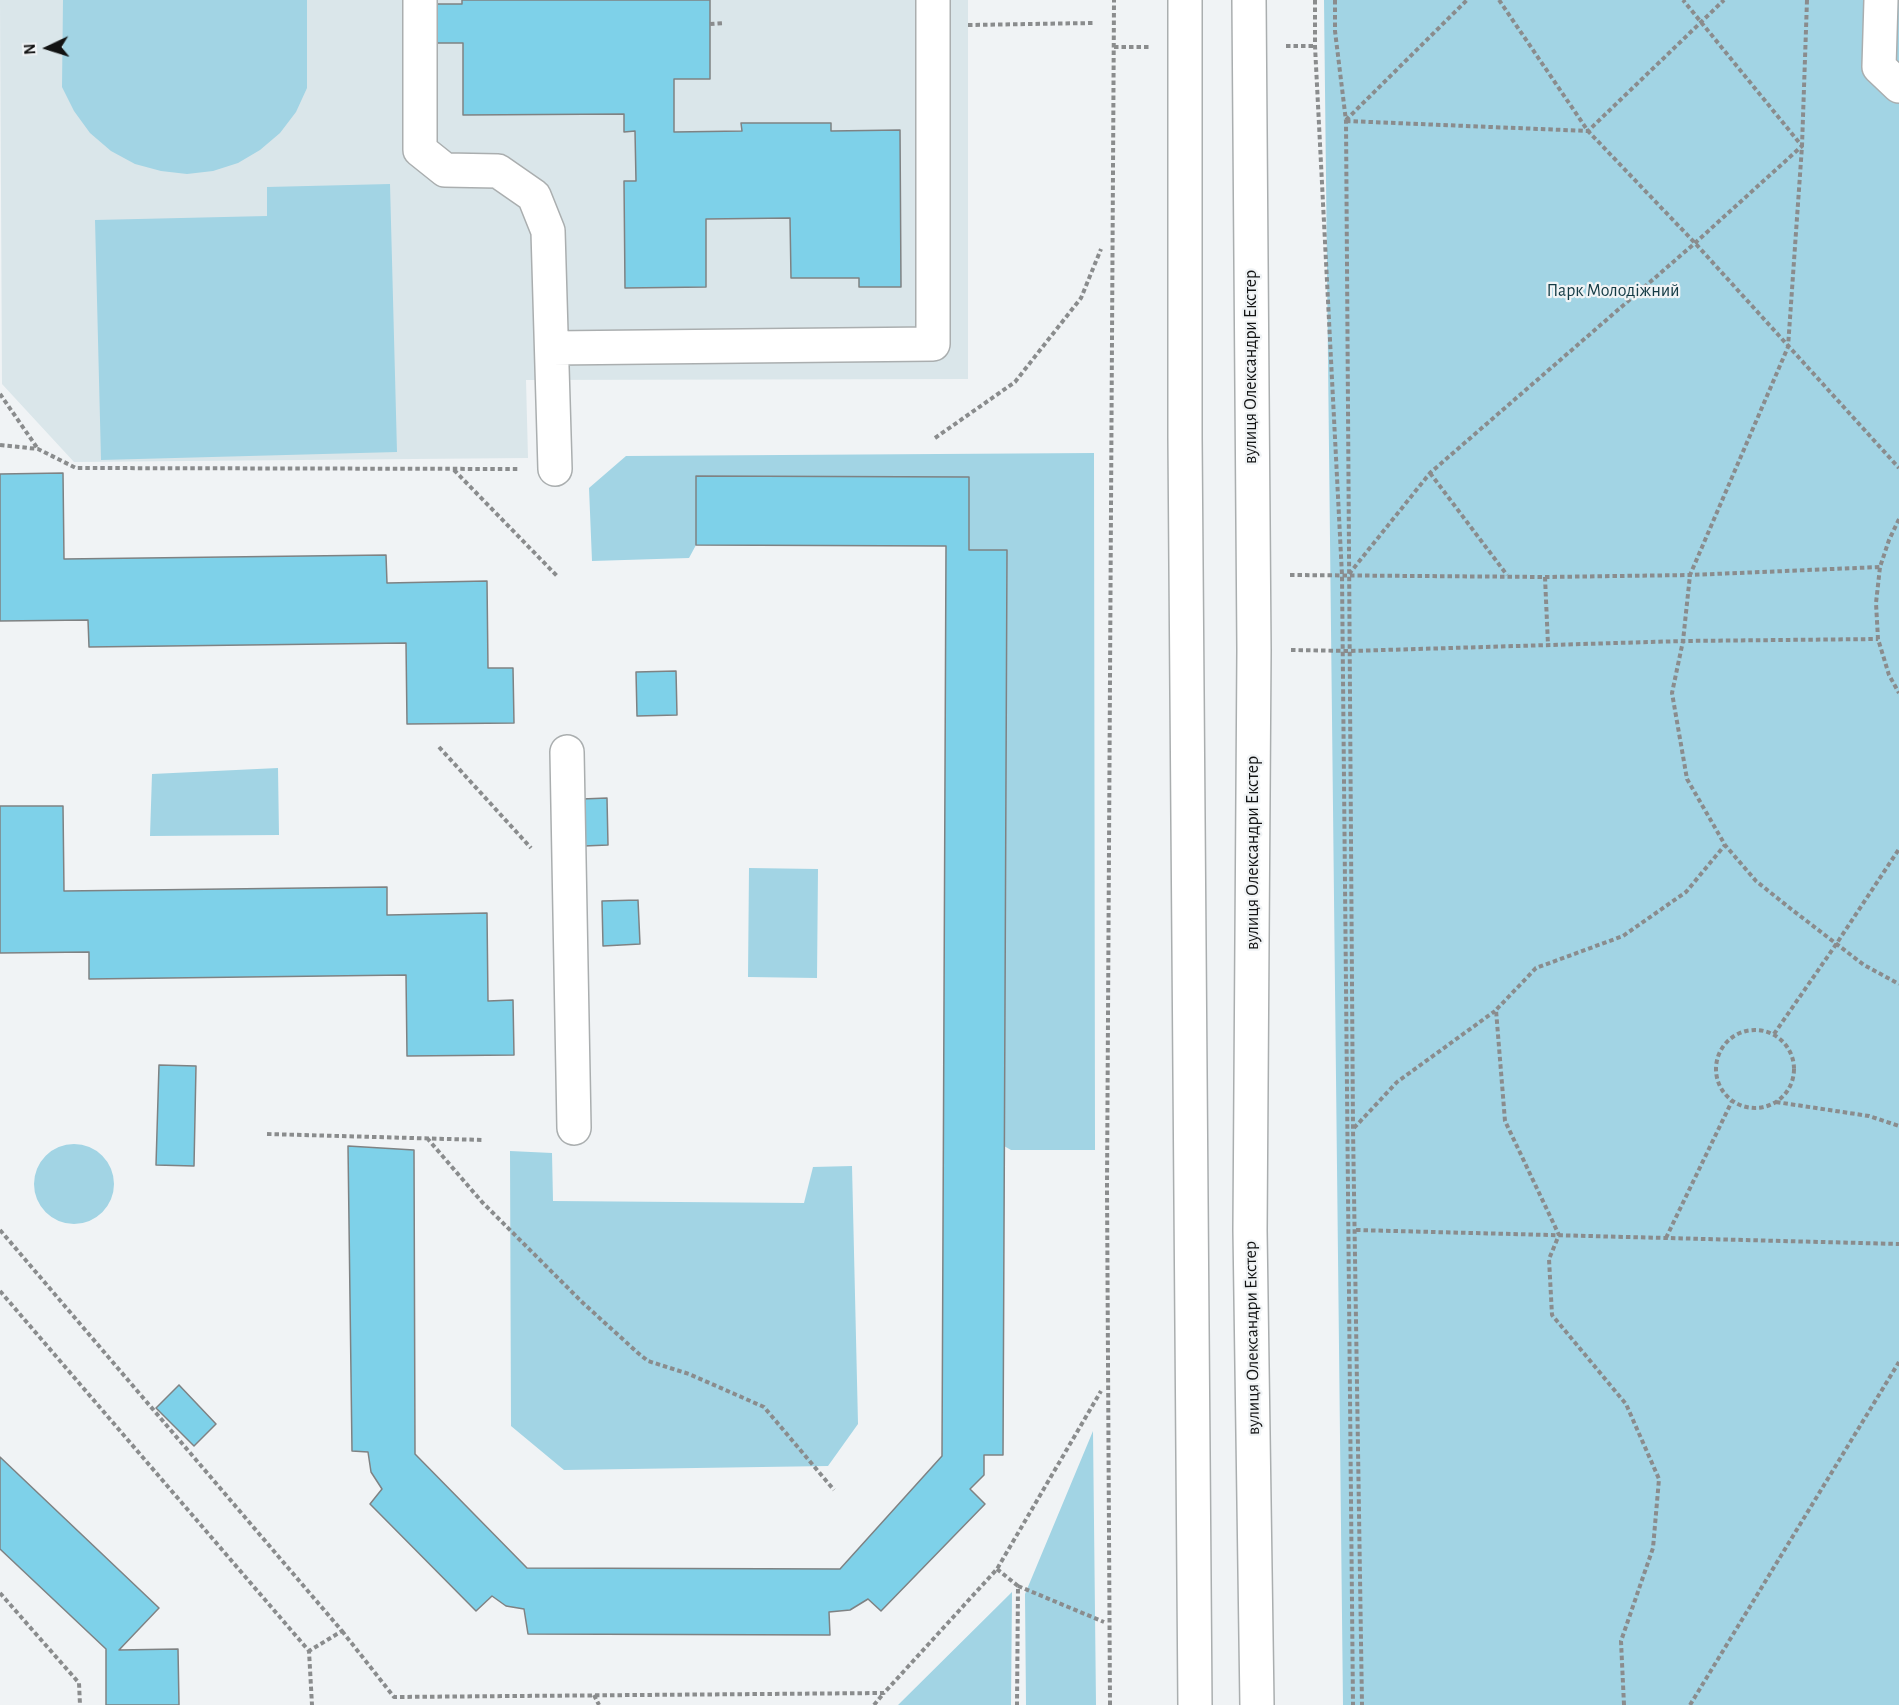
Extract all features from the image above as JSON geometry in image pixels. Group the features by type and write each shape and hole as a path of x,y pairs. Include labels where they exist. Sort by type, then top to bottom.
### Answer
{"street":[{"path":"420,0 420,150 445,170 498,171 534,196 548,231 555,470"},
{"path":"1185,0 1185,462 1196,1705"},
{"name":"вулиця Олександри Екстер","path":"1249,0 1254,650 1250,1230 1257,1705"},
{"path":"1881,0 1879,67 1899,86"},
{"path":"552,348 933,344 933,13"},
{"path":"567,752 574,1128"}],"path":[{"path":"1110,1705 1107,1175 1114,0"},
{"path":"1315,0 1315,46 1342,575 1353,1705"},
{"path":"1335,0 1335,31 1346,121 1353,1129 1362,1705"},
{"path":"1346,121 1467,0"},
{"path":"1499,0 1588,131 1695,243 1899,468"},
{"path":"1683,0 1802,146"},
{"path":"1346,121 1588,131 1724,0"},
{"path":"1807,0 1802,146 1788,347 1690,575 1683,641 1672,693 1687,779 1725,846 1756,881 1864,965 1899,984"},
{"path":"933,13 1094,23"},
{"path":"710,24 724,23"},
{"path":"1349,575 1430,473 1695,243 1802,146"},
{"path":"935,438 1015,382 1081,298 1101,249"},
{"path":"0,394 38,449"},
{"path":"0,444 38,449 76,468 555,470"},
{"path":"453,469 558,577"},
{"path":"1430,473 1507,575"},
{"path":"1899,519 1880,567 1876,603 1878,639 1889,675 1899,693"},
{"path":"1252,576 1690,575 1880,567"},
{"path":"1545,577 1548,645"},
{"path":"1254,650 1351,651 1683,641 1878,639"},
{"path":"439,747 568,889"},
{"path":"1353,1129 1397,1082 1496,1010 1536,968 1623,936 1686,892 1725,846"},
{"path":"1773,1034 1837,944 1899,849"},
{"path":"1496,1010 1505,1121 1559,1235 1549,1259 1552,1315 1626,1404 1659,1479 1653,1548 1621,1641 1624,1705"},
{"path":"1748,1030 1761,1030 1773,1034 1784,1043 1791,1054 1794,1068 1792,1081 1786,1093 1776,1102 1765,1107 1742,1106 1732,1101 1717,1080 1716,1067 1719,1054 1736,1034 1748,1030"},
{"path":"1666,1238 1732,1101"},
{"path":"1776,1102 1869,1116 1899,1126"},
{"path":"267,1134 483,1140"},
{"path":"427,1138 482,1202 583,1303 638,1353 648,1361 689,1374 764,1407 834,1490"},
{"path":"0,1230 342,1631 394,1697 884,1693"},
{"path":"1356,1230 1899,1244"},
{"path":"0,1291 309,1651 312,1705"},
{"path":"1690,1705 1899,1362"},
{"path":"874,1705 998,1569 1101,1391"},
{"path":"998,1569 1018,1586 1104,1622"},
{"path":"1017,1705 1018,1586"},
{"path":"0,1593 79,1683 80,1705"},
{"path":"309,1651 342,1631"},
{"path":"594,1695 599,1705"}],"shaded area":[{"path":"0,0 968,0 968,379 526,380 528,458 74,462 2,384"}],"green space":[{"path":"63,0 307,0 307,88 296,112 280,133 260,150 238,163 213,171 187,174 161,171 135,164 111,151 90,133 74,111 62,87"},
{"name":"Парк Молодіжний","path":"1324,0 1899,0 1899,1705 1343,1705"},
{"path":"390,184 397,452 101,460 95,220 267,216 267,187"},
{"path":"1094,453 1095,1150 1011,1150 1004,1146 1007,551 969,550 696,477 696,545 689,558 592,561 589,488 626,456"},
{"path":"278,768 279,835 150,836 152,774"},
{"path":"749,868 818,869 817,978 748,977"},
{"path":"74,1144 89,1147 102,1156 111,1169 114,1184 111,1199 102,1212 89,1221 74,1224 59,1221 46,1212 37,1199 34,1184 37,1169 46,1156 59,1147"},
{"path":"510,1151 552,1153 553,1201 804,1203 813,1167 852,1166 858,1424 828,1466 564,1470 511,1426"},
{"path":"1093,1431 1096,1705 1026,1705 1025,1594"},
{"path":"1012,1592 1011,1705 898,1705"}],"building":[{"path":"462,0 710,0 710,79 674,79 674,132 742,131 741,123 831,123 831,131 900,130 901,287 859,287 859,278 791,278 790,218 706,219 706,287 625,288 624,181 636,181 635,131 624,132 624,114 463,115 463,43 430,43 429,4 462,4"},
{"path":"63,473 64,559 386,555 387,583 487,581 488,668 513,668 514,723 407,724 406,643 89,647 88,620 0,621 0,474"},
{"path":"696,476 969,477 969,550 1007,550 1003,1455 984,1455 984,1475 970,1489 985,1504 881,1611 868,1599 850,1610 829,1612 830,1635 528,1634 524,1609 506,1606 492,1596 476,1611 370,1504 382,1489 371,1472 368,1452 352,1451 348,1146 414,1150 415,1454 527,1568 840,1569 942,1456 946,546 696,545"},
{"path":"676,671 677,715 637,716 636,672"},
{"path":"607,798 608,845 584,846 582,799"},
{"path":"0,806 63,806 64,891 387,887 387,915 487,913 488,1001 513,1000 514,1055 407,1056 406,975 89,979 89,952 0,953"},
{"path":"638,900 640,944 603,946 602,901"},
{"path":"159,1065 196,1066 194,1166 156,1165"},
{"path":"179,1385 216,1424 194,1446 156,1408"},
{"path":"0,1457 159,1608 119,1650 178,1649 179,1705 106,1705 106,1649 0,1549"}]}
